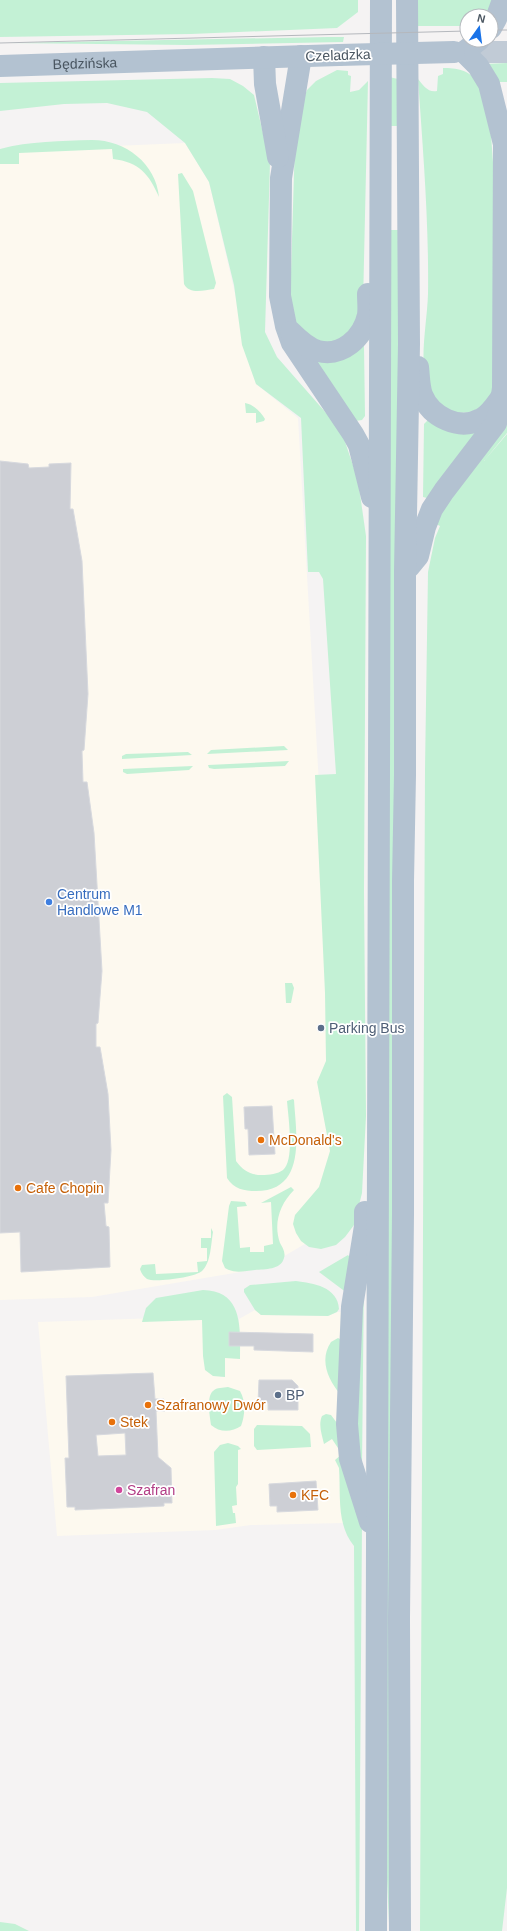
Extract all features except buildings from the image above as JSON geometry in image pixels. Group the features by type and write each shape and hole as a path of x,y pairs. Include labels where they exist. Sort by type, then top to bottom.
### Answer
{"main road":[{"path":"376,1931 381,0"},
{"path":"400,1931 399,1618 403,1214 405,571 408,344 407,0"},
{"path":"405,571 418,556 425,527 432,509 496,423 500,409 504,379 506,139 489,84 466,48"},
{"name":"Czeladzka","path":"169,60 339,55 466,48 507,52"},
{"path":"301,56 281,178 280,296 286,326 292,343 354,434 380,525"},
{"path":"264,57 265,84 281,178"},
{"name":"Będzińska","path":"0,66 169,60"},
{"path":"286,326 300,340 317,351 327,352 339,350 349,345 358,336 368,315 370,273 380,255"},
{"path":"408,344 415,353 417,359 422,394 427,404 436,414 456,423 475,422 488,414 501,398"},
{"path":"377,1552 369,1516 350,1459 347,1424 352,1307 365,1226 368,1140 378,1117"}],"shaded area":[{"path":"185,143 209,182 256,384 298,418 344,1221 264,1268 92,1297 0,1300 0,156 18,150"},
{"path":"255,1310 261,1315 328,1316 337,1312 343,1312 343,1523 251,1525 215,1530 57,1536 38,1322 220,1316 220,1377 225,1377 225,1358 240,1358 239,1319"}],"green space":[{"path":"0,0 358,0 358,12 337,28 191,34 0,37"},
{"path":"418,0 495,0 492,8 459,8 459,26 416,26"},
{"path":"344,37 343,42 188,45 9,43"},
{"path":"507,63 507,82 496,82 484,64"},
{"path":"443,68 453,68 467,72 477,82 482,92 488,111 491,132 495,191 496,249 493,394 481,407 465,413 449,411 436,402 427,388 424,365 424,341 428,294 428,240 418,79 428,90 437,91 438,76 443,74"},
{"path":"337,70 348,71 348,75 351,76 350,92 359,90 368,81 363,305 355,323 344,338 334,342 322,342 305,334 299,328 295,322 290,305 295,141 302,102 307,90 316,81"},
{"path":"389,77 398,79 397,126 390,126"},
{"path":"212,78 230,79 243,86 254,95 270,163 265,332 277,357 341,430 358,480 366,536 364,891 366,1116 362,1193 354,1225 345,1237 336,1245 321,1249 309,1247 301,1241 293,1224 295,1215 319,1187 330,1151 317,1082 326,1061 325,993 315,775 336,774 323,579 319,572 308,572 301,418 256,384 242,345 234,285 209,182 185,143 147,112 107,103 64,104 0,111 0,83"},
{"path":"92,140 116,144 137,156 152,174 157,185 159,197 151,182 142,170 130,163 113,159 112,149 19,153 19,164 0,164 0,149 11,146 57,141"},
{"path":"182,173 193,191 216,283 214,289 193,291 184,284 178,174"},
{"path":"390,230 399,230 391,1922 389,1923 385,1836"},
{"path":"361,344 364,346 365,416 362,420 355,421 316,361"},
{"path":"245,403 251,405 259,411 265,419 264,421 256,423 256,413 246,413"},
{"path":"507,408 507,433 484,461 507,434 507,1888 502,1931 420,1931 425,770 428,572 435,538 440,526 436,524 443,502"},
{"path":"428,420 477,429 480,437 427,498 423,497 424,424"},
{"path":"284,746 288,750 207,754 211,750"},
{"path":"188,752 192,755 122,759 122,756 126,754"},
{"path":"289,761 285,766 214,769 209,768 208,765"},
{"path":"193,766 189,770 127,774 123,772 123,769"},
{"path":"285,983 292,983 294,988 291,1003 286,1003"},
{"path":"227,1093 232,1097 236,1161 244,1170 258,1175 279,1172 287,1165 290,1137 287,1101 294,1100 296,1128 295,1158 291,1171 284,1181 272,1188 247,1191 236,1187 227,1178 223,1096"},
{"path":"291,1187 294,1190 285,1201 279,1214 277,1228 280,1243 284,1250 284,1258 280,1265 268,1269 240,1272 225,1268 222,1261 229,1206 231,1201 245,1202 247,1206 237,1207 240,1248 250,1247 250,1252 264,1252 264,1246 273,1244 271,1202 261,1203"},
{"path":"211,1228 213,1232 210,1253 207,1263 202,1271 184,1277 166,1280 151,1280 147,1279 143,1275 140,1269 142,1265 155,1264 156,1274 198,1272 197,1262 207,1261 207,1248 201,1248 201,1238 211,1238"},
{"path":"348,1255 352,1260 347,1293 319,1272"},
{"path":"364,1272 362,1467 355,1460"},
{"path":"296,1281 317,1285 329,1291 338,1302 339,1309 337,1312 328,1316 261,1315 255,1310 244,1292 244,1289 250,1285"},
{"path":"203,1290 216,1292 226,1297 233,1304 237,1314 240,1336 240,1359 225,1358 225,1377 213,1376 205,1370 202,1320 142,1322 146,1308 156,1298"},
{"path":"338,1338 340,1339 340,1394 329,1376 325,1362 327,1349 331,1342"},
{"path":"228,1387 240,1391 244,1404 244,1413 241,1426 234,1430 226,1431 215,1428 211,1425 209,1407 211,1394 213,1391 218,1388"},
{"path":"326,1414 331,1415 340,1427 362,1523 359,1931 356,1931 354,1546 344,1528 340,1509 339,1468 335,1460 342,1454 332,1439 324,1444 321,1434 321,1419 322,1416"},
{"path":"257,1425 302,1426 310,1434 311,1447 257,1450 254,1446 254,1429"},
{"path":"228,1443 238,1446 241,1449 238,1450 238,1484 236,1487 237,1505 232,1506 233,1513 235,1513 236,1523 216,1526 214,1452 220,1445"},
{"path":"0,1922 15,1924 29,1931 0,1931"}],"tram line":[{"path":"499,30 507,30"},
{"path":"0,43 459,31"}],"place":[{"name":"Centrum Handlowe M1","path":"49,902"},
{"name":"Parking Bus","path":"321,1028"},
{"name":"McDonald's","path":"261,1140"},
{"name":"Cafe Chopin","path":"18,1188"},
{"name":"BP","path":"278,1395"},
{"name":"Szafranowy Dwór","path":"148,1405"},
{"name":"Stek","path":"112,1422"},
{"name":"Szafran","path":"119,1490"},
{"name":"KFC","path":"293,1495"}]}
